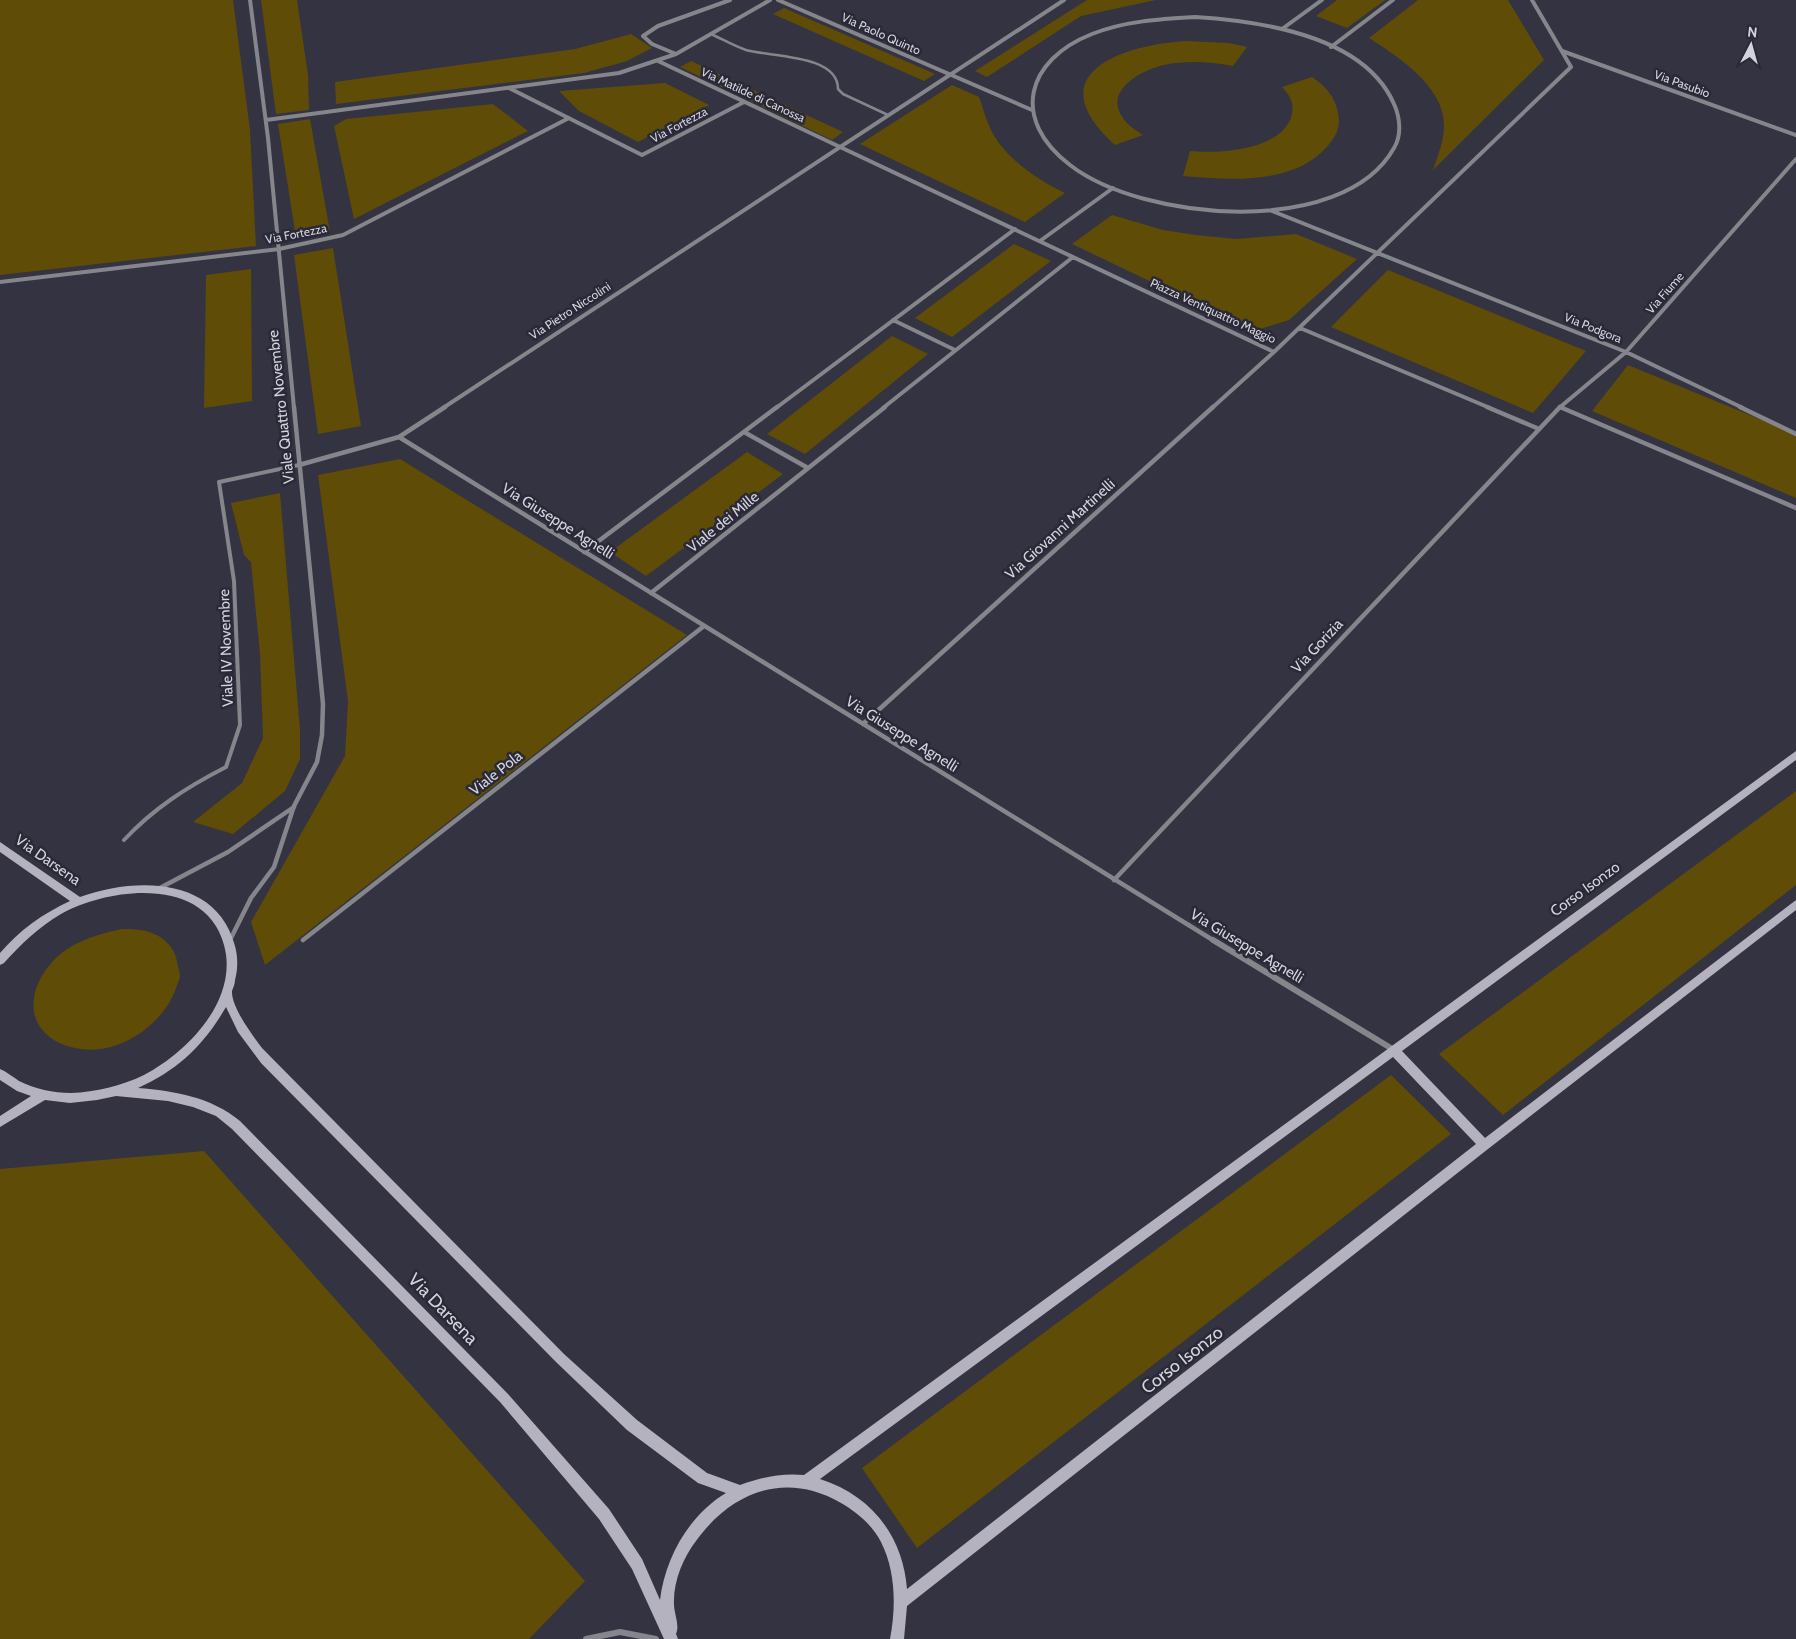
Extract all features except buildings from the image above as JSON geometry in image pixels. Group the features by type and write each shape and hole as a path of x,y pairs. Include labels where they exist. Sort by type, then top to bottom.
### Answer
{"main road":[{"name":"Corso Isonzo","path":"807,1481 1796,755"},
{"name":"Via Darsena","path":"0,846 78,901"},
{"name":"Via Darsena","path":"0,960 15,942 33,926 54,912 96,894 117,890 158,889 179,893 198,902 211,913 222,927 229,942 232,974 227,993 209,1027 183,1054 162,1070 117,1091"},
{"name":"Corso Isonzo","path":"902,1602 1484,1145 1796,904"},
{"path":"227,993 237,1021 265,1060 560,1358 632,1425 666,1452 703,1478 738,1491"},
{"path":"1394,1050 1484,1145"},
{"name":"Via Darsena","path":"0,1074 15,1085 43,1095 69,1098 117,1091 169,1096 194,1102 217,1111 236,1124 504,1398 604,1514 637,1564 672,1639"},
{"path":"0,1122 43,1095"},
{"name":"Via Darsena","path":"672,1639 666,1600 678,1555 703,1518 738,1491 760,1484 784,1480 807,1481 837,1491 863,1510 884,1535 897,1567 902,1602 897,1639"}],"street":[{"name":"Viale Quattro Novembre","path":"229,942 251,898 274,867 294,806 317,762 322,735 323,704 266,120 250,0"},
{"path":"676,54 652,44 643,36 658,26 730,0"},
{"path":"266,120 595,77 658,62 676,54 770,0"},
{"name":"Via Paolo Quinto","path":"778,0 949,74"},
{"path":"838,146 1064,0"},
{"path":"1282,29 1322,0"},
{"path":"1331,46 1393,0"},
{"name":"Piazza Ventiquattro Maggio","path":"838,146 1274,352 1571,67 1532,0"},
{"path":"1195,17 1235,20 1282,29 1331,46 1368,70 1390,94 1399,120 1396,145 1381,166 1354,186 1311,203 1270,210 1199,210 1160,204 1113,188 1083,174 1057,154 1037,128 1032,110 1033,89 1050,61 1082,40 1111,28 1144,21 1195,17"},
{"name":"Via Pasubio","path":"1562,51 1796,135"},
{"name":"Via Matilde di Canossa","path":"658,62 838,146"},
{"path":"949,74 1032,110"},
{"name":"Via Fortezza","path":"509,88 642,155 744,102"},
{"name":"Via Fortezza","path":"0,282 279,249 343,235 569,118"},
{"name":"Via Pietro Niccolini","path":"300,465 399,436 838,146"},
{"name":"Via Fiume","path":"1539,429 1560,407 1626,352 1796,159"},
{"path":"1040,241 1113,188"},
{"path":"1270,210 1378,253"},
{"path":"584,552 1015,229"},
{"name":"Via Podgora","path":"1378,253 1626,352 1796,434"},
{"name":"Viale dei Mille","path":"651,594 1072,256"},
{"path":"893,320 955,350"},
{"path":"1300,328 1539,429"},
{"name":"Via Giovanni Martinelli","path":"863,724 1274,352"},
{"path":"1560,407 1796,508"},
{"name":"Via Gorizia","path":"1114,880 1539,429"},
{"path":"744,432 808,468"},
{"name":"Via Giuseppe Agnelli","path":"399,436 1114,880 1394,1050"},
{"name":"Viale Pola","path":"303,940 704,626"},
{"name":"Viale Quattro Novembre","path":"158,889 192,874 241,846 294,806"},
{"path":"586,1639 620,1632 656,1639"}],"lane":[{"path":"711,34 747,50 803,59 832,72 838,80 838,89 843,94 888,115"},
{"name":"Viale IV Novembre","path":"124,840 145,817 179,791 226,766 240,725 234,581 219,482 300,465"}],"shaded area":[{"path":"0,0 233,0 250,130 256,246 0,275"},
{"path":"261,0 297,0 308,75 309,110 276,114"},
{"path":"1087,0 1156,0 1081,16 987,77 975,71"},
{"path":"1337,0 1385,0 1347,28 1316,16"},
{"path":"1418,0 1508,0 1544,60 1433,170 1444,131 1442,111 1436,97 1428,85 1405,63 1369,38"},
{"path":"784,8 935,74 924,81 773,14"},
{"path":"631,34 652,48 627,61 584,73 336,104 335,82 575,49"},
{"path":"1186,41 1229,43 1247,47 1233,66 1181,62 1146,71 1136,77 1121,90 1118,108 1127,123 1143,135 1115,145 1093,121 1084,100 1086,82 1096,68 1114,57 1136,49"},
{"path":"691,61 843,132 832,140 680,67"},
{"path":"1312,77 1331,95 1337,107 1339,121 1337,132 1333,139 1312,160 1296,169 1259,177 1220,179 1183,176 1190,151 1217,152 1233,150 1264,142 1277,135 1287,126 1292,114 1291,99 1282,87"},
{"path":"665,83 709,105 638,142 579,111 559,91"},
{"path":"952,85 979,97 993,134 1010,155 1042,181 1065,193 1025,222 860,144"},
{"path":"493,104 528,131 354,219 334,126 346,119"},
{"path":"310,119 330,232 296,237 278,124"},
{"path":"1112,215 1163,230 1196,235 1236,239 1296,234 1357,259 1289,320 1254,331 1072,244"},
{"path":"1014,244 1051,261 952,337 915,318"},
{"path":"333,248 361,426 318,434 294,255"},
{"path":"251,269 252,401 204,408 206,275"},
{"path":"1388,270 1586,351 1533,413 1331,327"},
{"path":"892,336 928,354 805,454 767,434"},
{"path":"1628,365 1796,434 1796,498 1592,411"},
{"path":"747,452 783,474 646,576 610,552"},
{"path":"400,459 687,635 265,965 251,922 345,756 348,701 318,475"},
{"path":"280,493 300,730 300,759 285,791 233,834 193,822 242,783 263,738 260,654 251,562 244,555 231,503"},
{"path":"1796,791 1796,885 1503,1115 1439,1054"},
{"path":"121,929 150,932 162,938 172,949 180,977 169,1004 150,1026 124,1042 110,1047 95,1050 81,1049 64,1045 50,1038 41,1028 35,1016 33,1003 42,975 60,954 76,944"},
{"path":"1391,1075 1451,1134 917,1548 862,1468"},
{"path":"204,1151 585,1581 529,1639 0,1639 0,1169"}]}
